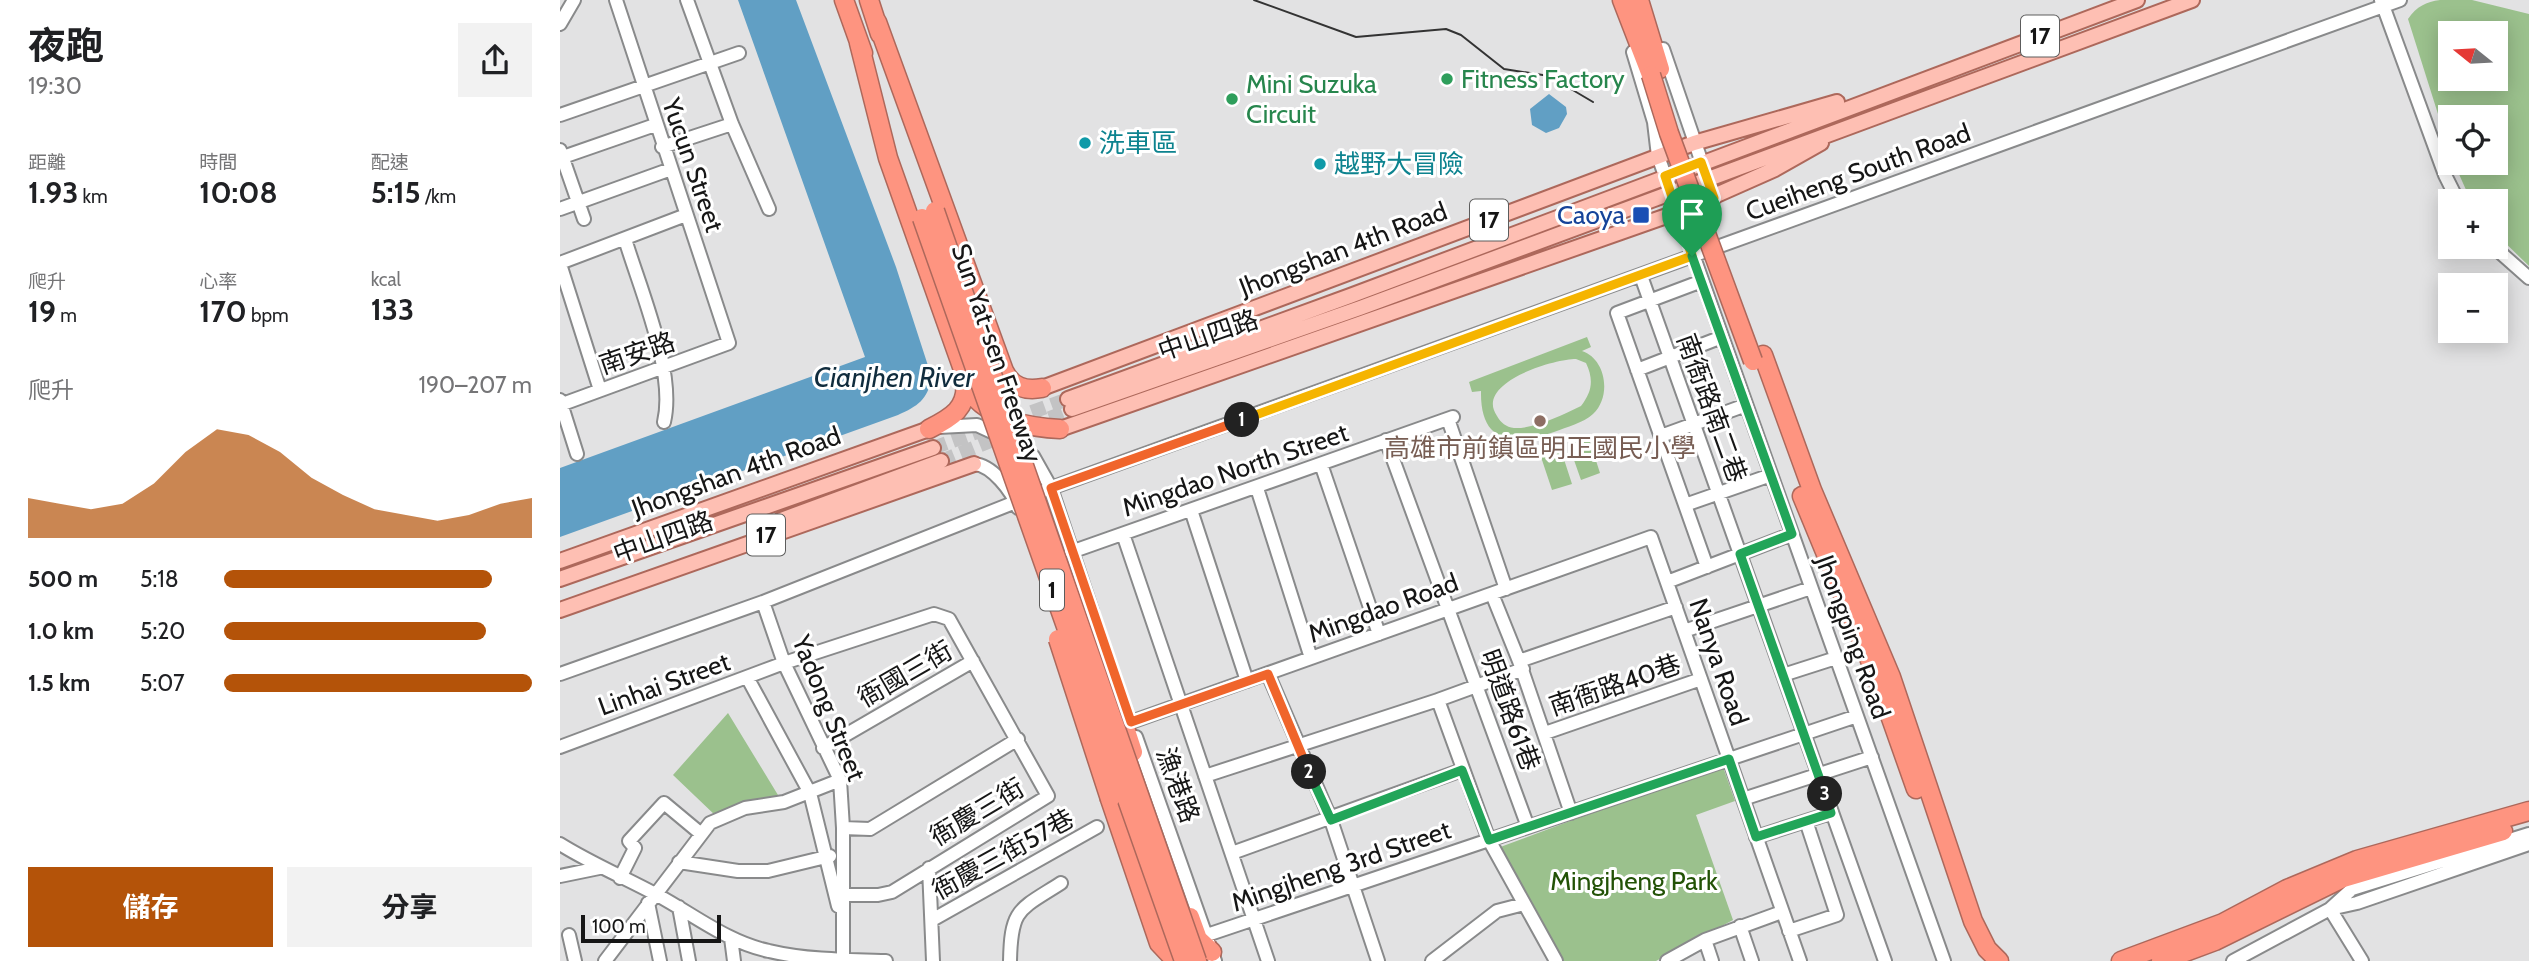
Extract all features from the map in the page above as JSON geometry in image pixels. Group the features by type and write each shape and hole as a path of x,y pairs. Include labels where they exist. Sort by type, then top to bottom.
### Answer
{"highway":[{"name":"Sun Yat-sen Freeway","path":"844,0 1208,952"},
{"name":"Sun Yat-sen Freeway","path":"869,0 928,215"},
{"path":"1620,0 1656,73"},
{"path":"1638,0 1669,133 1758,358 1891,677 1973,921 1987,949 1998,961"},
{"path":"877,22 1003,371 1009,381 1020,387 1030,390 1042,388"},
{"path":"859,43 888,158 967,390 959,411 929,429"},
{"path":"1758,358 1819,539 1874,670 1962,921 1982,961"},
{"path":"965,380 981,404 1003,418 1034,427 1060,429"},
{"name":"Sun Yat-sen Freeway","path":"1058,562 1177,960"},
{"path":"1058,562 1089,618 1142,782 1198,939 1208,952"},
{"path":"1058,562 1059,643 1159,943 1177,960"},
{"path":"2121,961 2224,923 2287,889 2357,860 2529,811"},
{"path":"2161,961 2215,941 2343,878 2529,823"}],"main road":[{"name":"Jhongshan 4th Road","path":"1665,176 2137,0"},
{"name":"17","path":"1671,192 2192,0"},
{"name":"Jhongshan 4th Road","path":"1042,388 1694,143 1943,71"},
{"name":"17","path":"1060,429 1678,212 1775,169 1856,123"},
{"name":"中山四路","path":"1665,176 1070,404 1360,308 1671,192"},
{"name":"Jhongshan 4th Road","path":"560,561 929,429"},
{"name":"中山四路","path":"560,579 937,455 560,600"},
{"name":"17","path":"560,610 920,480 974,464"}],"street":[{"path":"560,24 574,0"},
{"name":"Yucun Street","path":"616,0 642,87 729,343"},
{"path":"687,0 732,124 769,209"},
{"name":"Jhongping Road","path":"1620,0 1654,122 1658,156 1944,961"},
{"path":"1638,0 1656,28"},
{"path":"1648,0 1714,198 1692,252"},
{"name":"Cueiheng South Road","path":"560,674 763,602 1051,488 1641,276 1692,252 2382,3 2400,0"},
{"path":"2382,3 2452,189"},
{"path":"560,115 740,53"},
{"path":"662,147 732,124"},
{"path":"584,219 561,155 655,125"},
{"path":"560,209 671,169"},
{"path":"600,390 560,264 686,215"},
{"path":"625,239 664,369 668,406 664,422"},
{"path":"2508,259 2529,278"},
{"name":"南衙路南二巷","path":"1641,276 1885,961"},
{"path":"1702,281 1617,313 1707,567"},
{"path":"1637,370 1722,337"},
{"name":"南安路","path":"560,403 664,369 729,343"},
{"path":"560,403 577,454"},
{"path":"1661,436 1746,405"},
{"name":"Mingdao North Street","path":"1058,562 1123,534 1450,418 1506,589"},
{"name":"漁港路","path":"929,429 977,425 1007,438 1033,456 1051,488 1058,562 1131,722 1208,952"},
{"name":"明道路61巷","path":"1386,440 1450,608 1528,827"},
{"path":"974,464 984,464 1017,503 1177,960"},
{"path":"1321,464 1379,634"},
{"path":"1685,505 1771,475"},
{"path":"1257,488 1311,658"},
{"path":"1191,510 1247,681"},
{"path":"1123,534 1268,961"},
{"path":"1667,582 1792,534"},
{"name":"Mingdao Road","path":"1131,722 1651,537"},
{"name":"Nanya Road","path":"1651,537 1800,961"},
{"path":"1684,631 1811,588"},
{"path":"1492,594 1521,665 1570,813"},
{"name":"Yadong Street","path":"763,602 784,663 840,780 843,828 843,960"},
{"path":"1205,776 1438,699 1676,607"},
{"name":"Linhai Street","path":"560,747 784,663 934,614 949,618 973,661"},
{"path":"1783,675 1836,658"},
{"path":"843,828 870,829 1018,739 973,661"},
{"name":"衙國三街","path":"823,748 973,661"},
{"path":"1268,674 1331,820 1378,961"},
{"path":"747,677 810,793 824,859 843,922"},
{"name":"南衙路40巷","path":"1545,733 1701,679"},
{"path":"1438,699 1489,840 1556,961"},
{"name":"Mingjheng 3rd Street","path":"1208,952 1254,919 1857,716"},
{"name":"衙慶三街","path":"842,895 878,895 892,892 1048,796 1018,739"},
{"path":"1743,799 1872,757"},
{"path":"1232,853 1331,820 1462,770"},
{"path":"607,960 710,823 745,808 784,802 840,780"},
{"path":"620,878 635,848 629,841 664,803 700,833"},
{"path":"1756,837 1831,813"},
{"path":"1789,931 1837,915 1806,821"},
{"name":"衙慶三街57巷","path":"932,920 1097,827"},
{"path":"2234,961 2330,909 2352,889 2529,834"},
{"path":"560,844 652,899 679,907 768,956 886,961"},
{"path":"2330,909 2357,903 2529,844"},
{"path":"679,862 738,871 768,871 824,859 842,852"},
{"path":"560,876 599,868"},
{"path":"929,868 933,961"},
{"path":"1010,961 1012,923 1020,910 1061,883"},
{"path":"652,899 660,961"},
{"path":"1432,961 1497,911 1524,904"},
{"path":"679,907 689,961"},
{"path":"2330,909 2362,961"},
{"path":"1667,961 1705,940 1783,912"},
{"path":"1740,926 1752,961"},
{"path":"569,935 575,961"},
{"path":"731,938 734,961"},
{"path":"1705,940 1712,961"}],"green space":[{"path":"2472,0 2529,14 2529,266 2508,246 2508,189 2466,189 2459,175 2508,175 2508,105 2438,105 2438,114 2408,19 2426,3"},
{"path":"1587,337 1591,347 1582,351 1597,362 1604,379 1604,388 1599,406 1585,420 1539,436 1513,439 1502,437 1486,422 1481,391 1472,392 1469,382","holes":["1576,359 1586,363 1591,386 1581,406 1548,421 1522,428 1506,426 1497,416 1493,404 1496,393 1519,375 1565,360"]},
{"path":"1588,436 1600,473 1581,480 1568,443"},
{"path":"1560,447 1572,484 1552,490 1540,454"},
{"path":"728,713 781,800 717,817 673,775"},
{"name":"Mingjheng Park","path":"1722,764 1735,801 1696,815 1733,920 1656,961 1560,961 1495,849"}],"water":[{"name":"Cianjhen River","path":"738,0 796,0 896,267 932,378 930,386 921,401 898,415 560,537 560,468 865,357"},
{"path":"1549,94 1566,107 1567,114 1559,128 1546,133 1532,125 1530,109"}],"tunnel":[{"path":"933,448 1068,399"},
{"path":"1030,426 1072,409"},
{"path":"941,461 1008,434"}],"tram line":[{"path":"1254,0 1356,37 1446,29 1461,35 1504,69 1549,76 1593,102"}],"place":[{"name":"Fitness Factory","path":"1447,79"},
{"name":"Mini Suzuka Circuit","path":"1232,99"},
{"name":"洗車區","path":"1085,143"},
{"name":"越野大冒險","path":"1320,164"},
{"name":"Caoya","path":"1641,215"},
{"name":"高雄市前鎮區明正國民小學","path":"1540,421"}],"route":[{"path":"1692,256 1691,248 1714,198 1701,162 1665,176 1692,256 1051,488 1131,722 1268,674 1331,820 1462,770 1489,840 1729,759 1756,837 1831,813 1740,554 1792,534 1692,256"}]}
